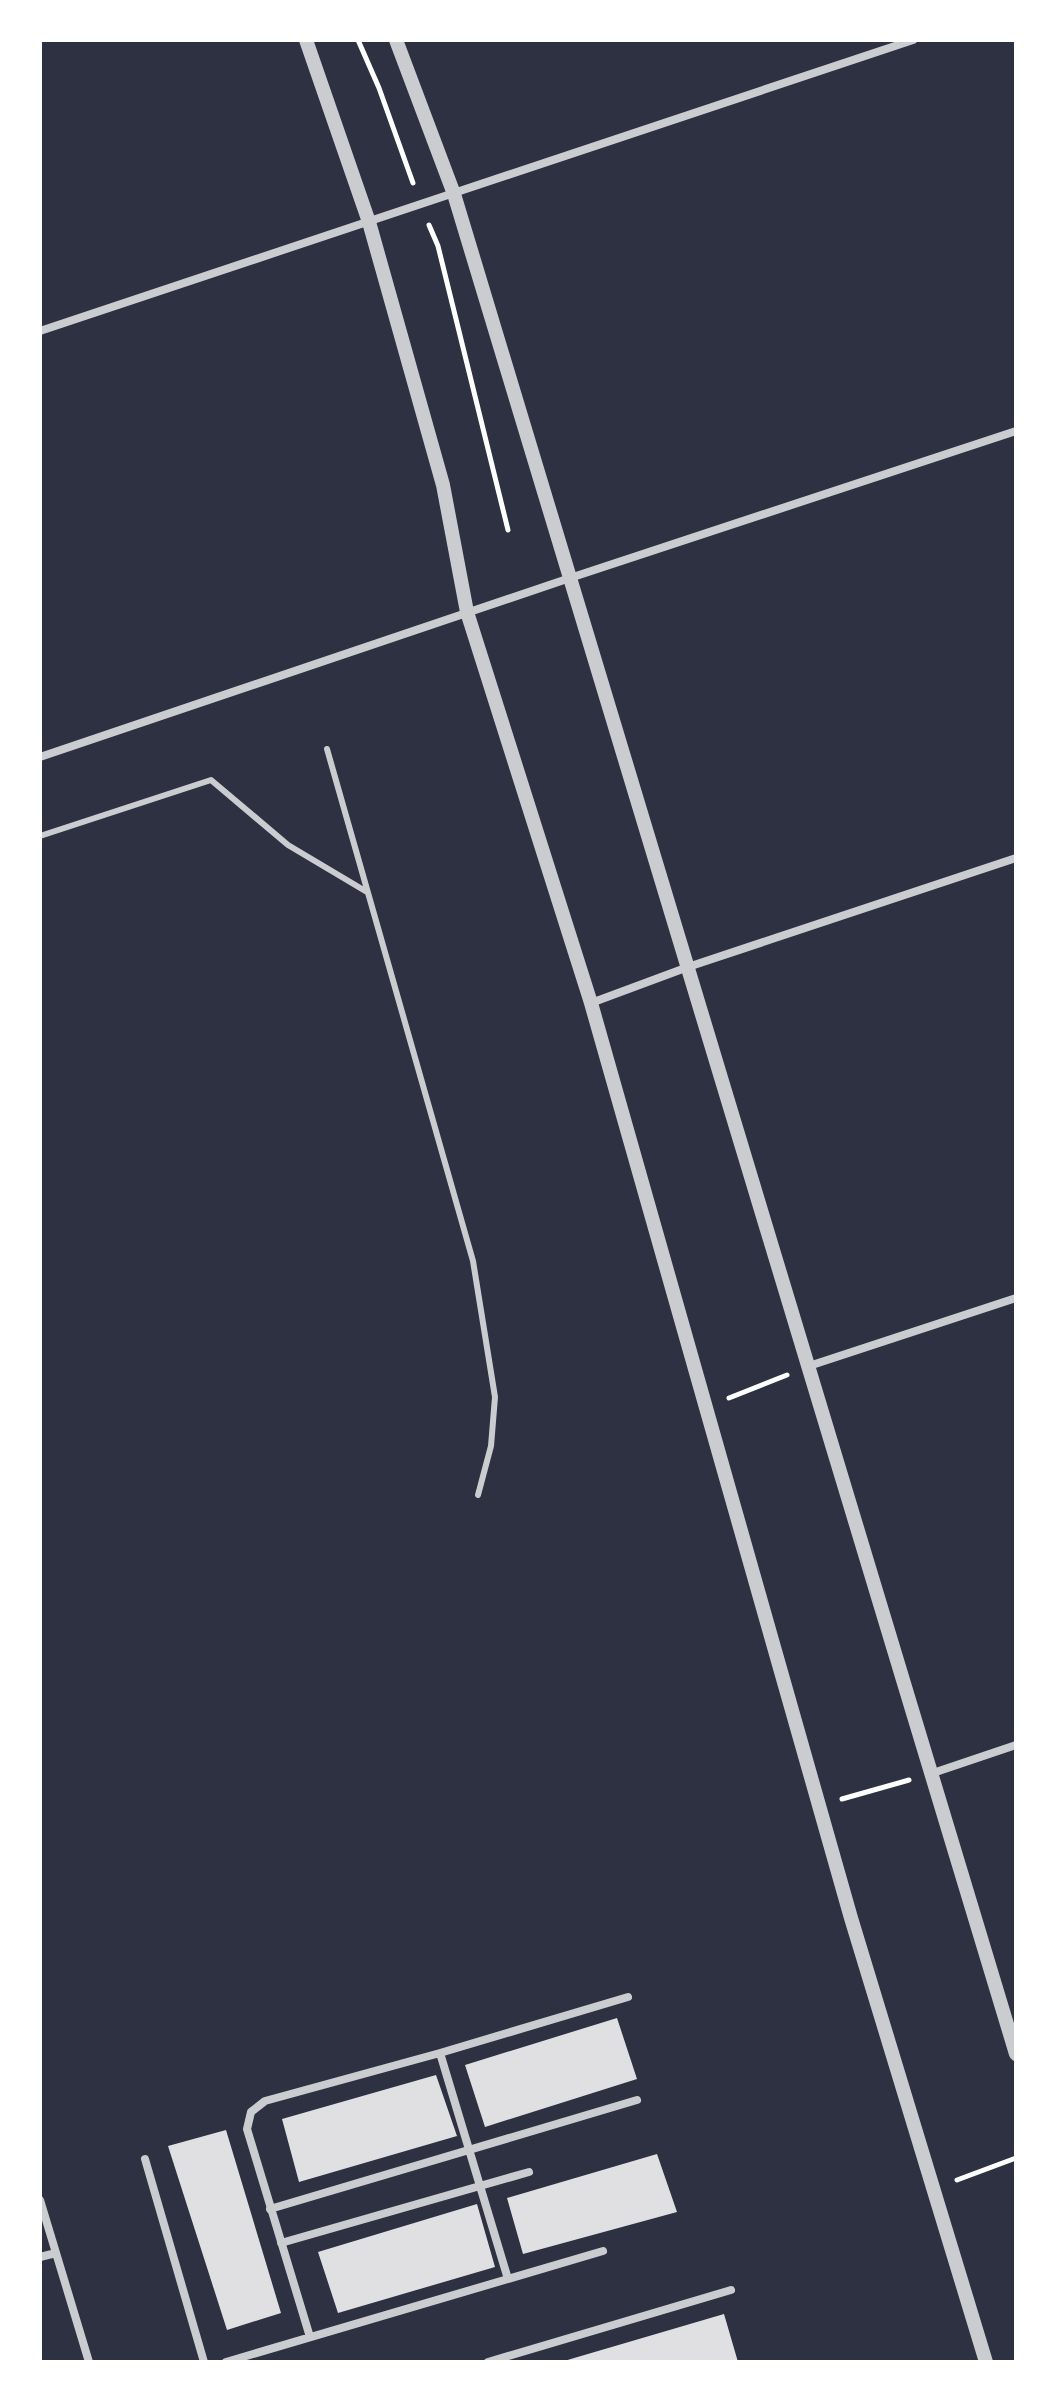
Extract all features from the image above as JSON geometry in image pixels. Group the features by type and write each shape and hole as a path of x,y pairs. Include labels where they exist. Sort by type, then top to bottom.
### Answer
{"street":[{"path":"306,40 369,222 443,485 467,612 591,1003 819,1806 986,2362"},
{"path":"396,40 454,194 1016,2054"},
{"path":"40,331 913,40"},
{"path":"40,757 1016,431"},
{"path":"591,1003 688,967 1016,858"},
{"path":"809,1366 1016,1298"},
{"path":"929,1774 1016,1745"},
{"path":"310,2337 247,2129 251,2112 265,2101 628,1997"},
{"path":"440,2053 508,2279"},
{"path":"270,2209 637,2100"},
{"path":"145,2159 204,2362"},
{"path":"281,2243 529,2172"},
{"path":"40,2200 89,2362"},
{"path":"226,2362 603,2251"},
{"path":"40,2257 56,2253"},
{"path":"488,2362 515,2358 731,2290"}],"lane":[{"path":"327,749 473,1261 495,1397 491,1446 478,1495"},
{"path":"40,836 211,780 288,845 367,892"}],"path":[{"path":"358,40 438,246 508,530"},
{"path":"706,1408 809,1366"},
{"path":"819,1806 929,1774"},
{"path":"933,2189 1016,2158"}],"building":[{"path":"617,2018 637,2079 485,2127 465,2065"},
{"path":"436,2075 457,2136 299,2182 282,2119"},
{"path":"226,2130 281,2313 227,2330 168,2146"},
{"path":"657,2154 677,2212 523,2254 507,2198"},
{"path":"477,2204 495,2267 338,2313 318,2252"},
{"path":"724,2314 738,2362 564,2362 564,2361"}]}
